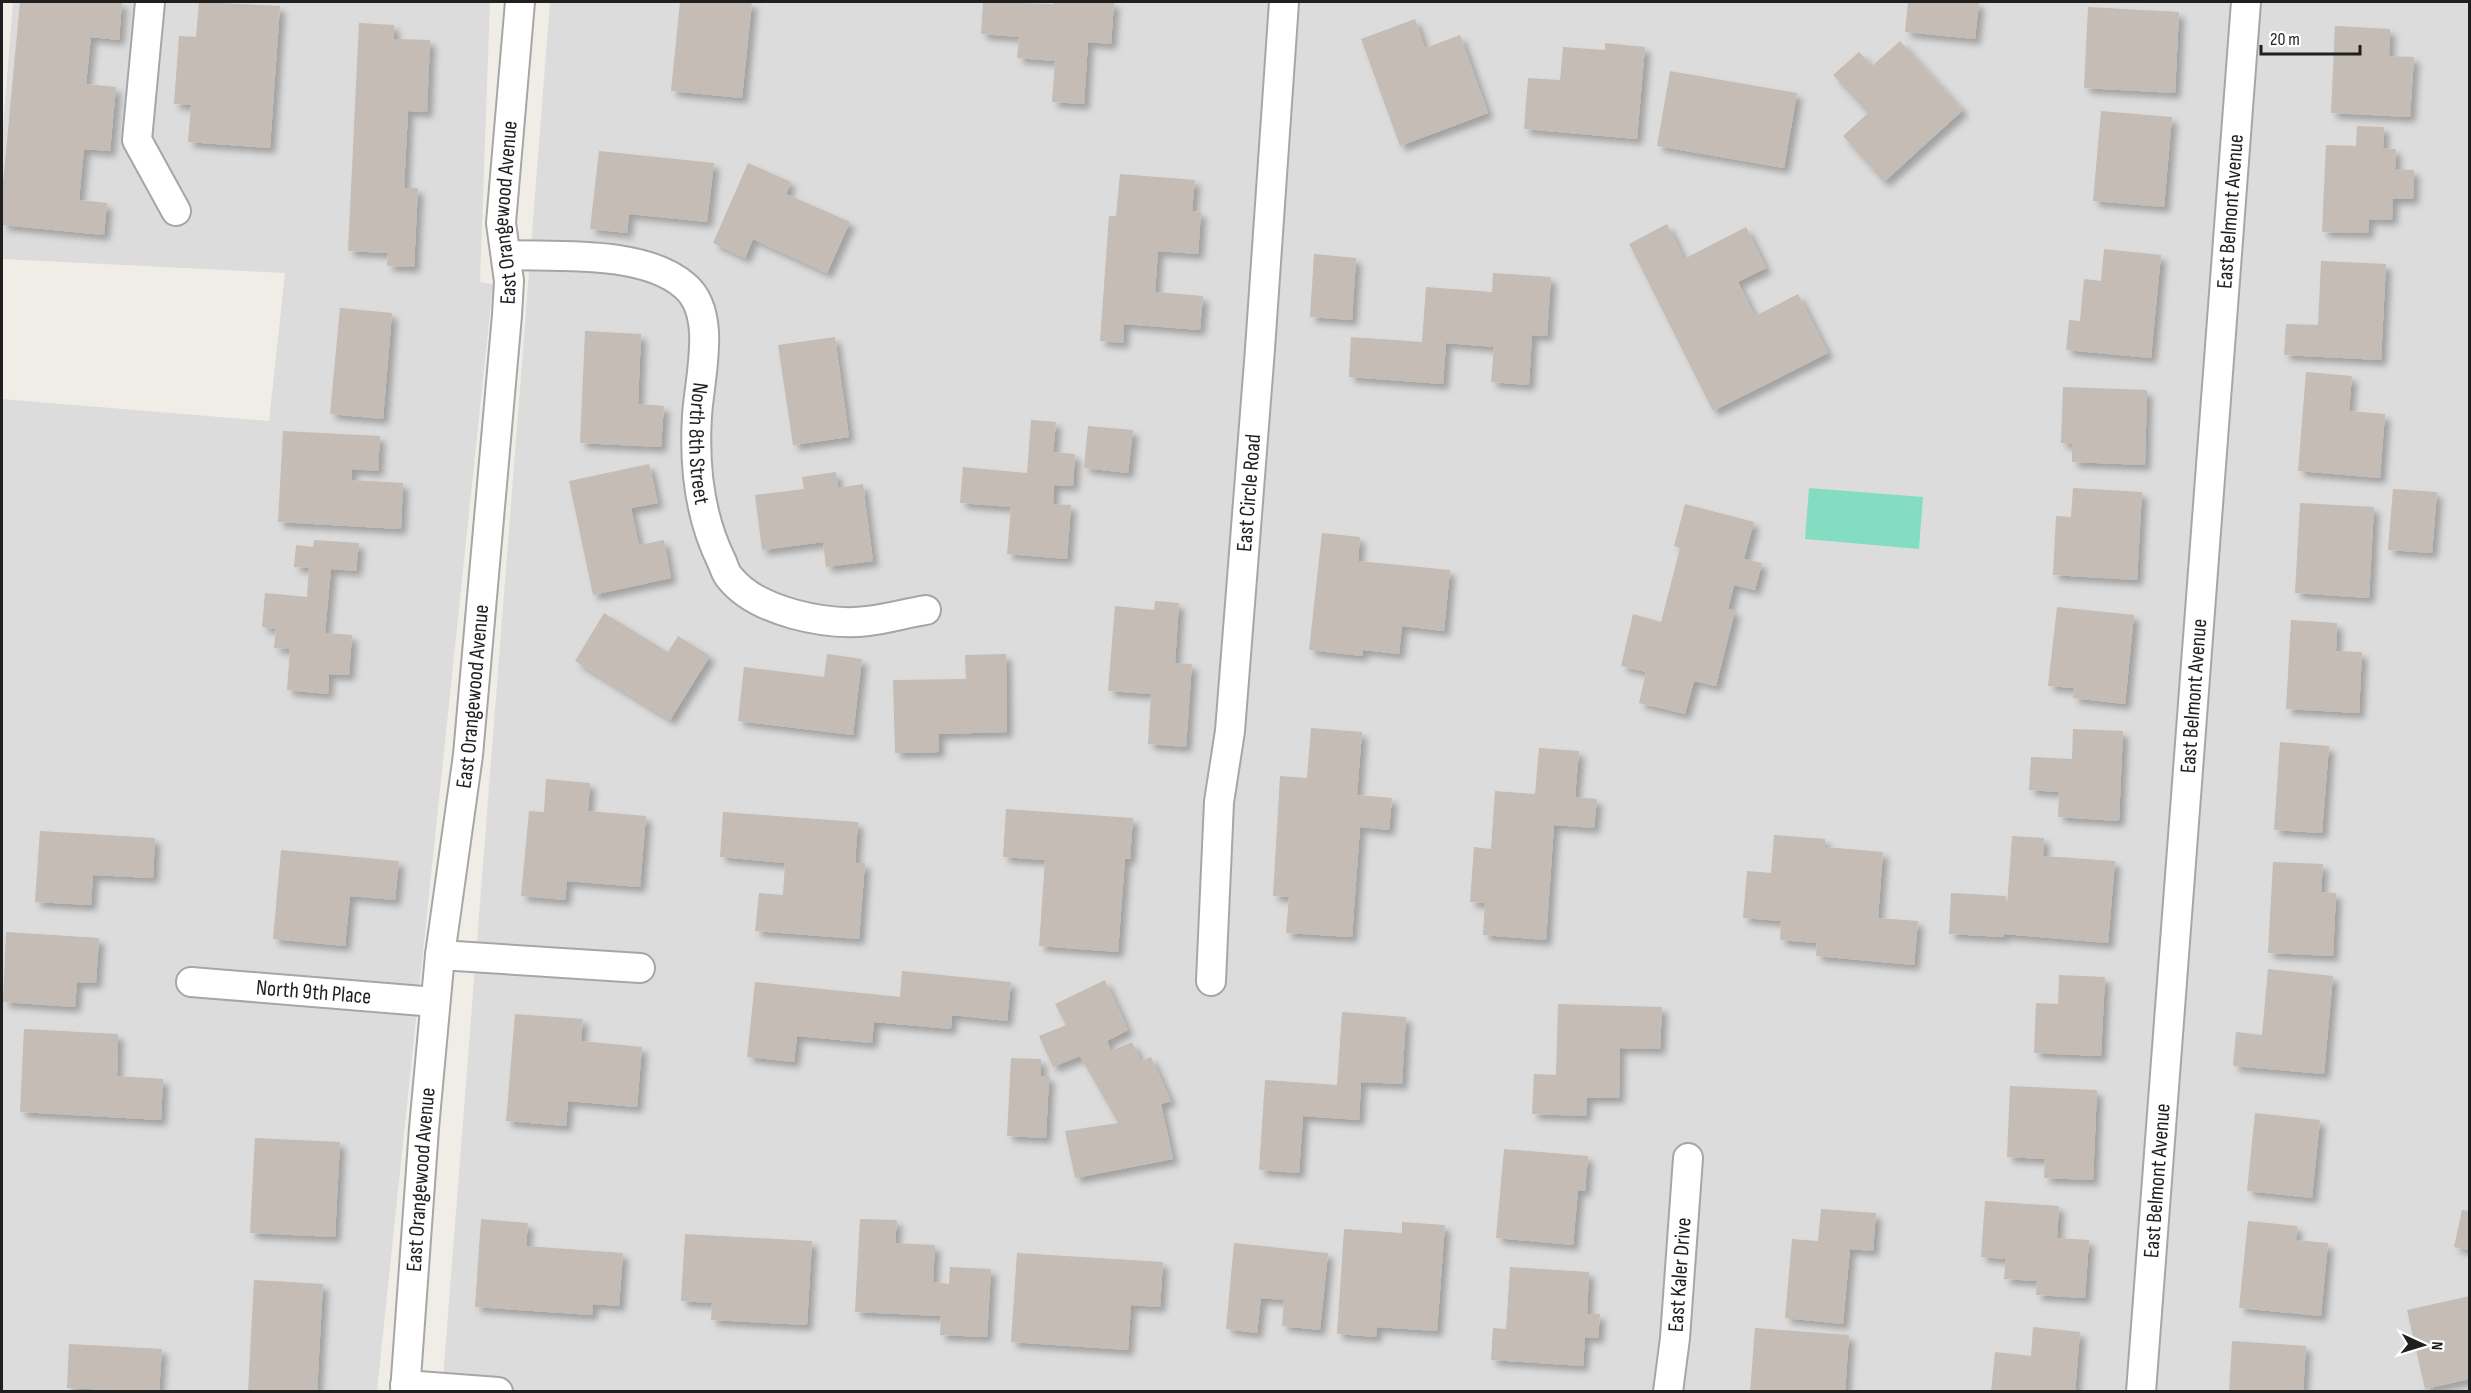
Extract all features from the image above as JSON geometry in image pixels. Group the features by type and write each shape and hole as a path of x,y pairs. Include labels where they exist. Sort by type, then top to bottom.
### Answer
{"street":[{"path":"150,2 137,140 177,211"},
{"name":"East Orangewood Avenue","path":"405,1388 435,1002 468,755 508,304 509,281 501,223 520,2"},
{"name":"East Circle Road","path":"1211,981 1219,802 1230,731 1284,2"},
{"name":"East Belmont Avenue","path":"2141,1392 2246,2"},
{"name":"North 8th Street","path":"506,255 627,260 669,273 688,287 700,308 705,336 697,417 697,466 710,538 730,578 755,598 786,613 820,621 867,621 926,610"},
{"path":"440,955 640,968"},
{"name":"North 9th Place","path":"191,982 435,1002"},
{"name":"East Kaler Drive","path":"1668,1392 1675,1338 1688,1158"},
{"path":"405,1388 498,1392"}],"shaded area":[{"path":"13,2 490,2 480,282 493,284 377,1391 2,1391 2,399 269,421 285,273 2,259 2,140"},
{"path":"550,2 2469,2 2469,1391 442,1392"}],"green space":[{"path":"1809,488 1923,497 1919,549 1805,539"}],"building":[{"path":"20,2 122,2 119,40 91,37 86,84 116,87 110,151 84,149 79,200 107,203 104,235 2,225 2,194"},
{"path":"199,2 280,6 270,148 188,142 191,105 174,104 179,36 196,37"},
{"path":"680,2 752,2 742,98 671,91"},
{"path":"983,2 1053,4 1053,2 1114,2 1111,44 1088,42 1084,104 1052,102 1055,61 1017,58 1019,37 981,34"},
{"path":"1908,2 1979,2 1975,39 1905,32"},
{"path":"2088,7 2179,12 2175,93 2084,88"},
{"path":"1415,19 1425,48 1460,35 1488,113 1400,146 1361,39"},
{"path":"359,23 394,25 394,39 430,40 427,112 408,111 404,188 418,188 414,267 387,266 388,253 348,251"},
{"path":"2335,26 2390,29 2389,56 2414,57 2410,117 2331,113"},
{"path":"1900,41 1963,110 1884,182 1843,136 1868,113 1833,75 1859,52 1872,66"},
{"path":"1605,43 1645,47 1637,139 1524,129 1528,78 1560,80 1563,47 1605,50"},
{"path":"1670,71 1797,93 1784,168 1657,146"},
{"path":"2101,111 2172,117 2164,207 2093,201"},
{"path":"2357,126 2384,127 2383,148 2396,149 2395,169 2414,170 2413,199 2393,199 2392,220 2369,219 2368,233 2322,232 2326,145 2356,146"},
{"path":"599,151 714,163 707,222 629,214 627,233 590,229"},
{"path":"748,163 791,182 786,194 850,222 827,273 753,239 745,258 713,243"},
{"path":"1120,174 1195,180 1192,211 1201,212 1198,254 1158,251 1155,292 1203,296 1200,330 1124,324 1123,343 1100,341 1109,216 1116,216"},
{"path":"1667,224 1684,259 1746,227 1766,268 1738,282 1755,316 1798,294 1828,353 1713,411 1629,244"},
{"path":"2104,249 2161,255 2151,358 2066,350 2069,320 2080,321 2084,279 2101,281"},
{"path":"1314,254 1356,258 1352,320 1310,317"},
{"path":"2321,261 2386,264 2381,360 2284,355 2286,324 2318,325"},
{"path":"1493,273 1551,277 1547,336 1532,335 1529,385 1491,382 1494,347 1446,343 1443,384 1349,377 1351,337 1422,342 1426,287 1492,292"},
{"path":"340,308 392,313 383,419 330,414"},
{"path":"585,331 641,334 638,404 664,406 661,447 580,443"},
{"path":"835,337 849,437 793,445 778,345"},
{"path":"2306,372 2352,376 2349,411 2385,414 2380,478 2298,471"},
{"path":"2063,387 2147,390 2145,465 2072,462 2072,444 2061,443"},
{"path":"1031,420 1056,422 1053,452 1075,454 1073,486 1054,485 1053,504 1071,505 1067,559 1007,554 1011,507 960,503 963,467 1027,473"},
{"path":"1088,426 1133,430 1128,473 1084,468"},
{"path":"283,431 380,436 378,471 352,469 351,480 403,483 401,529 278,522"},
{"path":"649,464 658,503 631,508 639,545 664,540 671,578 593,595 569,481"},
{"path":"836,472 838,488 863,484 873,561 826,567 823,542 762,550 755,495 804,489 802,477"},
{"path":"2073,488 2142,492 2137,580 2053,575 2056,516 2071,517"},
{"path":"2393,489 2437,492 2432,553 2388,550"},
{"path":"2300,503 2374,507 2369,598 2295,593"},
{"path":"1685,504 1754,522 1744,559 1762,563 1755,590 1734,585 1728,609 1735,611 1716,686 1694,681 1685,714 1639,703 1646,672 1621,666 1633,614 1661,622 1680,548 1674,546"},
{"path":"1322,533 1360,537 1358,561 1450,570 1444,631 1402,626 1399,654 1363,650 1362,656 1309,650"},
{"path":"314,540 359,543 356,571 331,569 325,633 352,635 349,675 329,674 328,694 287,690 290,649 274,648 276,629 262,627 265,593 307,597 309,568 294,567 296,545 313,547"},
{"path":"1155,601 1179,603 1175,663 1192,664 1186,747 1148,744 1151,694 1108,691 1115,606 1154,610"},
{"path":"2057,607 2134,615 2125,704 2073,698 2074,688 2048,686"},
{"path":"604,613 668,652 678,636 710,656 670,720 575,661"},
{"path":"2291,620 2337,623 2336,651 2362,652 2359,713 2286,709"},
{"path":"827,654 862,659 853,735 738,721 744,667 824,677"},
{"path":"1006,654 1007,732 939,734 939,752 895,753 893,680 966,679 965,655"},
{"path":"1311,728 1362,732 1357,795 1392,798 1389,830 1360,827 1352,937 1286,933 1289,897 1273,896 1280,776 1307,778"},
{"path":"2073,729 2123,731 2119,821 2058,817 2059,792 2029,790 2031,757 2072,759"},
{"path":"2280,742 2329,746 2322,833 2274,830"},
{"path":"1539,748 1579,751 1575,797 1597,799 1594,828 1554,825 1546,940 1483,935 1485,903 1470,902 1474,847 1491,849 1495,791 1535,794"},
{"path":"546,779 590,783 588,811 646,816 640,887 567,881 565,900 521,896 529,811 544,812"},
{"path":"1006,809 1133,818 1130,859 1125,859 1118,952 1039,946 1045,860 1003,857"},
{"path":"723,812 858,822 855,863 865,863 859,939 755,931 759,893 783,895 785,863 720,857"},
{"path":"40,831 155,838 153,878 93,875 91,905 35,902"},
{"path":"1774,835 1825,839 1825,847 1883,852 1878,918 1918,921 1914,965 1816,956 1817,943 1780,940 1781,921 1743,918 1747,871 1771,873"},
{"path":"2012,836 2044,838 2043,856 2115,861 2108,943 2004,934 2004,937 1949,934 1951,893 2006,896 2007,905"},
{"path":"281,850 399,861 395,900 350,896 345,946 273,939"},
{"path":"2273,862 2323,864 2321,892 2336,893 2333,956 2268,953"},
{"path":"6,932 99,938 96,983 77,982 75,1007 3,1002"},
{"path":"2268,969 2333,976 2324,1074 2233,1066 2236,1032 2262,1035"},
{"path":"902,971 1011,982 1007,1021 952,1015 951,1029 874,1022 872,1043 797,1036 794,1062 747,1057 755,982 900,997"},
{"path":"2059,975 2105,977 2101,1056 2034,1053 2036,1003 2058,1004"},
{"path":"1105,980 1128,1030 1107,1041 1111,1051 1132,1042 1141,1061 1151,1057 1171,1101 1161,1104 1173,1159 1075,1178 1065,1131 1118,1123 1080,1056 1053,1067 1039,1036 1066,1025 1055,1004"},
{"path":"1558,1004 1662,1007 1660,1049 1620,1048 1619,1098 1587,1098 1586,1116 1532,1114 1534,1074 1556,1075"},
{"path":"1342,1012 1406,1017 1402,1084 1361,1082 1359,1120 1303,1116 1299,1173 1259,1170 1265,1080 1337,1085"},
{"path":"515,1014 583,1019 581,1041 642,1047 637,1107 568,1101 566,1126 506,1121"},
{"path":"24,1029 118,1034 117,1076 163,1079 161,1120 20,1112"},
{"path":"1011,1058 1041,1059 1041,1076 1049,1076 1046,1138 1007,1136"},
{"path":"2010,1086 2097,1090 2093,1180 2044,1178 2045,1159 2007,1157"},
{"path":"2255,1113 2320,1120 2312,1198 2247,1191"},
{"path":"255,1138 340,1142 335,1237 250,1233"},
{"path":"1504,1149 1588,1156 1585,1191 1578,1190 1573,1245 1496,1238"},
{"path":"1985,1201 2059,1206 2057,1238 2089,1240 2085,1298 2036,1295 2037,1281 2004,1279 2006,1259 1981,1257"},
{"path":"1821,1209 1876,1213 1873,1251 1850,1249 1843,1324 1785,1318 1792,1239 1818,1241"},
{"path":"2462,1210 2470,1211 2470,1250 2454,1247"},
{"path":"481,1219 528,1223 526,1246 623,1253 619,1306 593,1304 592,1315 475,1307"},
{"path":"860,1219 897,1220 895,1243 935,1245 933,1282 949,1284 950,1267 991,1269 987,1337 940,1335 941,1316 855,1312"},
{"path":"2248,1221 2297,1226 2296,1240 2328,1243 2321,1316 2239,1308"},
{"path":"1402,1222 1445,1225 1437,1331 1377,1327 1376,1337 1337,1334 1344,1229 1402,1233"},
{"path":"685,1234 812,1241 807,1325 711,1320 712,1303 681,1301"},
{"path":"1234,1243 1328,1253 1320,1330 1282,1326 1284,1300 1261,1298 1257,1333 1226,1329"},
{"path":"1017,1253 1163,1262 1160,1307 1131,1305 1128,1350 1011,1342"},
{"path":"1510,1267 1589,1272 1587,1314 1600,1314 1598,1338 1585,1337 1583,1366 1491,1360 1493,1328 1506,1329"},
{"path":"254,1280 323,1284 317,1392 248,1392"},
{"path":"2470,1296 2470,1379 2425,1389 2407,1310"},
{"path":"2033,1327 2080,1332 2075,1392 1991,1392 1995,1352 2031,1356"},
{"path":"1755,1328 1849,1335 1845,1392 1750,1392"},
{"path":"2232,1341 2306,1346 2303,1392 2229,1392"},
{"path":"69,1344 162,1349 159,1392 67,1388"}]}
